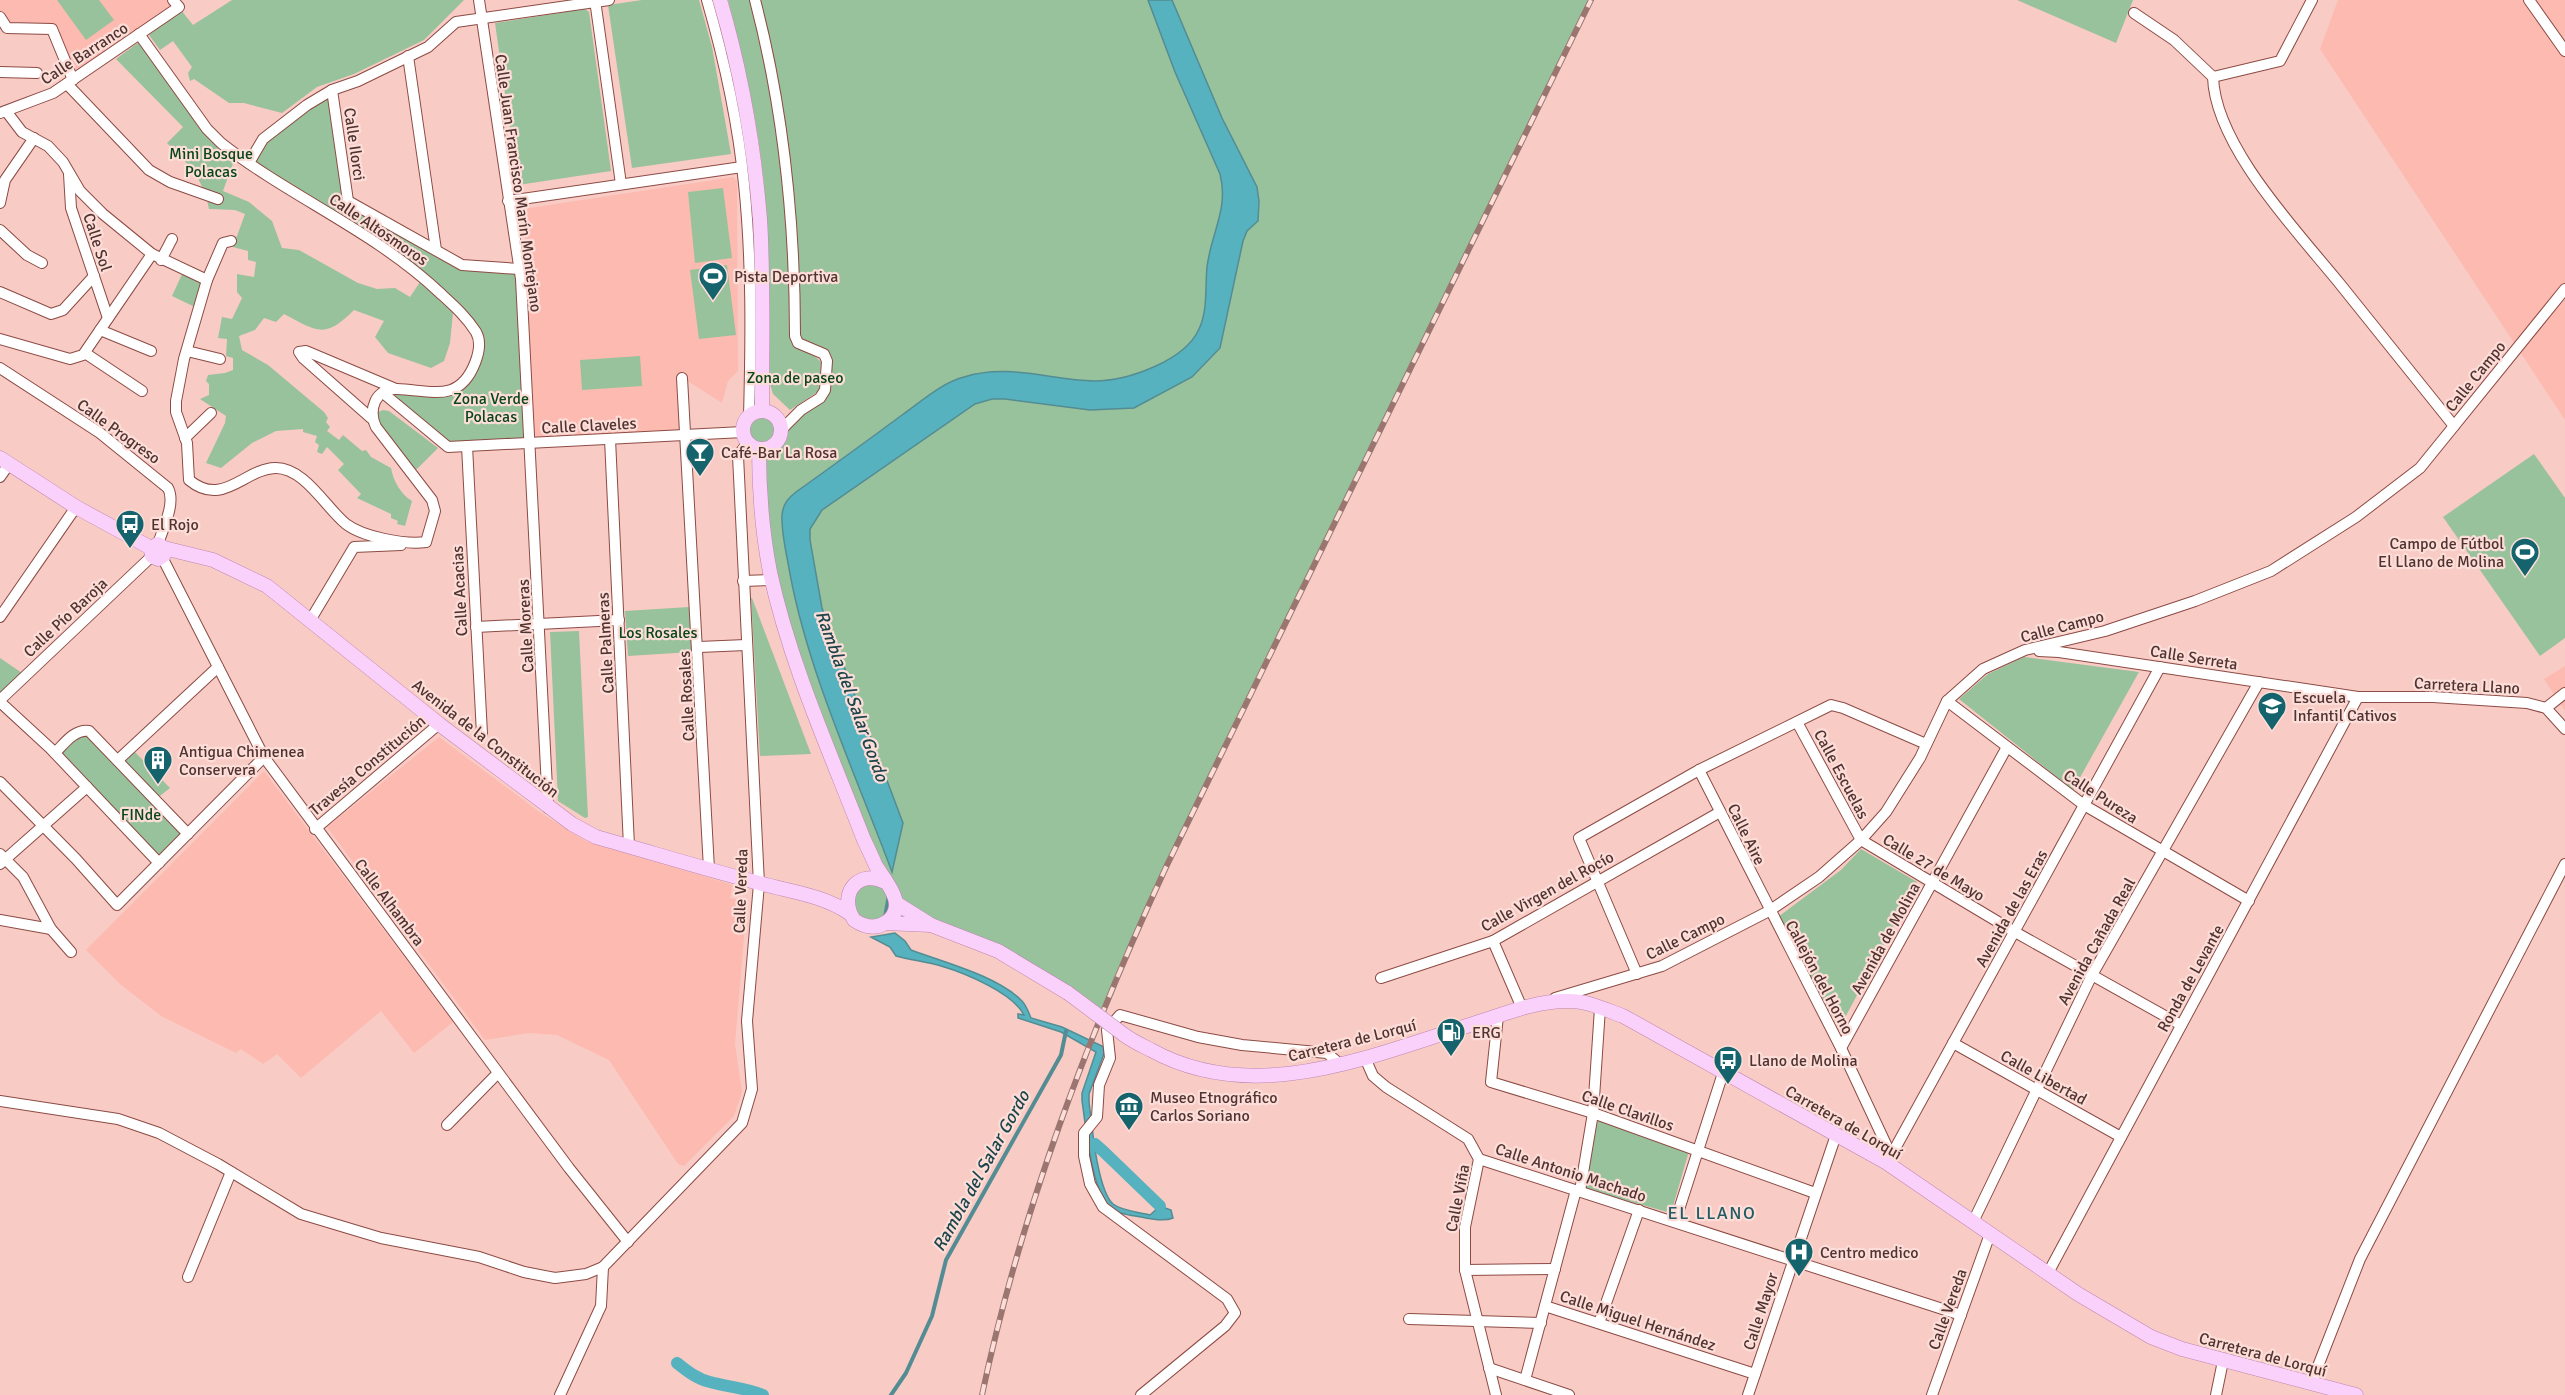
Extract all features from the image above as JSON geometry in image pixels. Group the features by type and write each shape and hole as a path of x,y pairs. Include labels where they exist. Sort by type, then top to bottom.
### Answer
{"main road":[{"path":"720,0 746,109 757,186 762,256 762,410"},
{"path":"762,410 749,417 750,441 772,580 796,660 864,840 894,892 896,903 891,918 885,923"},
{"path":"750,441 770,448 779,440 782,429 774,415 762,410"},
{"name":"Avenida de la Constitución","path":"5,461 76,507 157,551 213,560 236,569 267,586 548,808 596,837 759,884 818,897"},
{"path":"849,914 847,905 864,868 864,840"},
{"path":"818,897 834,895 872,878 887,883"},
{"path":"818,897 834,903 854,920 870,927 885,923 932,925"},
{"path":"896,903 932,925"},
{"name":"Carretera de Lorquí","path":"932,925 998,951 1068,993 1123,1034 1167,1059 1189,1067 1230,1076 1270,1077 1340,1064 1541,1003 1572,1001 1600,1008 1623,1016 1836,1135 1889,1159 1990,1234 2151,1337 2223,1361 2356,1395"}],"street":[{"name":"Calle Juan Francisco Marín Montejano","path":"479,0 519,269 531,443"},
{"path":"249,163 263,139 274,128 333,90 428,47 456,22 609,0"},
{"path":"707,0 729,92 742,167 750,271 749,417"},
{"path":"754,0 778,106 789,175 795,272 795,336 798,343 824,354 827,362 825,390 820,398 801,410 782,429"},
{"path":"2212,78 2280,61 2312,0"},
{"path":"2529,0 2565,51"},
{"path":"595,1 621,184"},
{"name":"Calle Barranco","path":"3,112 53,93 139,34 176,4"},
{"path":"2134,13 2174,40 2212,78 2227,131 2257,180 2454,426"},
{"path":"0,17 4,28 52,29 70,82 149,170 170,182 218,199"},
{"name":"Calle Altosmoros","path":"139,34 207,129 221,143 411,266 472,326 478,336 480,347 475,363 459,385 447,391 430,393 396,389 383,393"},
{"path":"408,56 436,250 462,265 519,269"},
{"path":"0,72 37,73"},
{"name":"Calle Ilorci","path":"333,90 348,201 436,250"},
{"path":"3,112 22,132 56,154 80,192 103,214 157,257 207,280"},
{"path":"0,203 5,180 34,138"},
{"path":"508,201 742,167"},
{"name":"Calle Sol","path":"69,174 71,208 108,318"},
{"path":"0,230 27,255 42,263"},
{"path":"0,339 76,359 85,353 108,318 172,239"},
{"path":"231,241 223,243 207,280 176,401 176,412 185,438 189,480 194,484 214,490 230,488 264,471 274,468 283,469 295,474 312,488 333,512 359,532 413,544"},
{"path":"0,292 51,314 63,310 94,276"},
{"name":"Calle Campo","path":"1541,1003 1662,966 1769,911 1819,877 1861,840 1886,812 1926,744 1947,701 1983,669 2025,650 2105,631 2194,602 2271,571 2355,518 2420,468 2565,289"},
{"path":"100,330 151,351"},
{"path":"187,351 220,359"},
{"path":"311,619 354,547 426,542 435,511 432,500 371,418 299,352 306,351 396,389"},
{"path":"85,353 142,391"},
{"name":"Calle Progreso","path":"0,369 100,433 168,488 172,495 171,503 157,551"},
{"name":"Calle Rosales","path":"682,378 699,647 709,869"},
{"path":"371,418 371,409 383,393"},
{"name":"Calle Claveles","path":"383,393 448,447 686,435 750,441"},
{"path":"185,438 211,413"},
{"name":"Calle Palmeras","path":"610,439 629,846"},
{"name":"Calle Vereda","path":"0,1101 118,1119 159,1133 301,1214 381,1238 480,1257 524,1272 555,1278 586,1274 603,1267 742,1123 752,1089 747,1021 759,884 738,456 750,441"},
{"name":"Calle Moreras","path":"531,443 548,808"},
{"name":"Calle Acacias","path":"466,446 482,734"},
{"path":"0,477 5,461"},
{"path":"0,617 76,507"},
{"name":"Calle Alhambra","path":"157,551 264,758 569,1168 628,1242"},
{"name":"Calle Pío Baroja","path":"0,701 157,551"},
{"path":"743,581 772,580"},
{"path":"476,627 619,621"},
{"path":"699,647 746,645"},
{"name":"Calle Serreta","path":"2025,650 2060,652 2358,697"},
{"path":"118,760 218,667"},
{"name":"Avenida de las Eras","path":"1889,1159 2160,667"},
{"name":"Avenida Cañada Real","path":"1973,1222 2092,975 2259,682"},
{"path":"2565,693 2546,708 2565,729"},
{"name":"Carretera Llano","path":"2358,697 2433,697 2527,703 2546,708"},
{"name":"Ronda de Levante","path":"2048,1273 2358,697"},
{"path":"0,701 55,753 159,863"},
{"name":"Calle Pureza","path":"1947,701 2084,805 2249,901"},
{"path":"1637,974 1579,838 1699,770 1831,705 1926,744"},
{"name":"Calle Escuelas","path":"1797,722 1861,840"},
{"name":"Travesía Constitución","path":"315,829 439,724"},
{"path":"55,753 75,734 88,730 188,834"},
{"name":"Avenida de Molina","path":"1840,1048 2007,747"},
{"path":"0,782 117,905 264,758"},
{"name":"Calle Aire","path":"1699,770 1769,911"},
{"path":"70,952 51,929 23,877 2,859 44,826 87,787"},
{"name":"Calle Virgen del Rocío","path":"1381,978 1493,941 1720,812"},
{"name":"Calle 27 de Mayo","path":"1861,840 2015,932 2181,1025"},
{"path":"2311,1384 2360,1259 2565,864"},
{"name":"Callejón del Horno","path":"1769,911 1840,1048 1889,1159"},
{"path":"0,920 51,929"},
{"path":"1493,941 1522,1008"},
{"path":"1525,1380 1578,1190 1593,1113 1600,1008"},
{"path":"1140,1395 1225,1326 1234,1312 1227,1299 1103,1207 1090,1184 1084,1156 1084,1133 1097,1117 1100,1085 1110,1058 1107,1030 1120,1015 1198,1037 1242,1045 1327,1053 1340,1064"},
{"name":"Calle Clavillos","path":"1498,1016 1491,1082 1593,1113 1815,1193"},
{"name":"Calle Libertad","path":"1953,1043 2121,1137"},
{"name":"Calle Viña","path":"1365,1058 1374,1076 1386,1087 1468,1139 1479,1159 1465,1227 1465,1270 1496,1395"},
{"path":"447,1125 498,1073"},
{"path":"1675,1221 1723,1073"},
{"name":"Calle Mayor","path":"1748,1395 1836,1135"},
{"name":"Calle Antonio Machado","path":"1479,1159 1961,1315"},
{"path":"188,1276 231,1172"},
{"path":"1599,1323 1640,1210"},
{"name":"Calle Vereda","path":"1932,1395 1990,1234"},
{"path":"560,1395 601,1306 603,1267"},
{"path":"1465,1270 1555,1269"},
{"name":"Calle Miguel Hernández","path":"1545,1306 1755,1374"},
{"path":"1409,1319 1541,1323"},
{"path":"2216,1395 2223,1361"},
{"path":"1489,1368 1569,1395"}],"shaded area":[{"path":"0,0 173,0 179,7 73,80 52,29 7,28 0,17"},
{"path":"2338,0 2565,0 2565,420 2320,49"},
{"path":"733,177 737,181 738,371 728,381 722,403 683,378 686,435 531,443 520,273 527,277 523,209"},
{"path":"2565,666 2565,711 2544,679"},
{"path":"439,737 538,811 586,841 733,885 730,898 747,901 735,1044 742,1092 734,1116 684,1166 678,1164 609,1060 557,1035 529,1033 485,1040 327,827"},
{"path":"264,771 453,1022 414,1053 381,1011 301,1078 277,1054 263,1064 241,1049 236,1053 161,1016 120,984 86,950"}],"green space":[{"path":"57,0 99,0 114,20 86,40"},
{"path":"232,0 464,0 424,40 354,74 317,87 282,113 244,103 229,103 194,79 190,81 188,73 192,67 173,41 160,50 149,35 181,10 193,25"},
{"path":"642,0 699,0 712,47 731,154 632,168 608,5"},
{"name":"Zona de paseo","path":"728,0 750,0 771,97 781,164 787,232 790,335 800,348 821,362 819,391 790,410 773,394 770,384 768,244 763,172 751,98"},
{"path":"754,0 1591,0 1224,748 1100,1016 1066,992 897,904 877,866 788,639 768,560 765,449 776,443 782,429 789,422 820,398 827,361 798,343 793,224"},
{"path":"2017,0 2133,0 2116,43"},
{"path":"585,9 589,12 611,171 518,185 495,23"},
{"name":"Mini Bosque Polacas","path":"143,39 207,129 236,155 223,191 249,202 272,221 282,248 299,250 358,283 377,289 395,288 410,297 420,282 453,313 450,343 444,361 431,368 388,353 375,337 384,321 354,310 335,326 327,329 313,328 284,314 276,322 264,318 255,330 239,336 242,350 268,365 324,412 328,418 326,422 330,427 327,431 339,440 343,435 362,451 366,450 371,457 391,468 398,487 412,501 405,526 397,524 398,521 391,518 391,514 357,498 361,494 338,470 344,464 327,447 322,454 317,452 319,445 315,442 317,436 303,432 303,429 276,431 252,443 221,468 206,463 225,423 226,416 200,399 209,395 209,384 206,381 208,375 233,370 233,358 226,356 227,339 218,338 222,317 232,319 242,298 237,292 237,274 254,277 256,262 248,260 248,251 229,246 237,236 245,214 235,210 209,209 199,180 167,143 183,127 116,59"},
{"name":"Zona Verde Polacas","path":"332,90 346,200 462,265 519,269 531,443 448,447 383,393 430,393 466,378 478,336 411,266 249,163 256,149"},
{"name":"Pista Deportiva","path":"723,188 732,258 695,263 688,192"},
{"name":"Pista Deportiva","path":"727,265 736,335 699,339 690,270"},
{"path":"184,270 207,280 199,309 172,296"},
{"path":"640,356 642,386 582,390 580,360"},
{"path":"389,411 438,448 416,470 378,423 378,412"},
{"path":"763,413 775,418 780,430 775,442 763,447 751,442 746,430 751,418"},
{"name":"Campo de Fútbol El Llano de Molina","path":"2534,454 2565,498 2565,638 2540,656 2443,517"},
{"path":"752,598 811,754 760,756"},
{"name":"Los Rosales","path":"689,607 692,652 628,656 625,611"},
{"path":"579,631 588,817 585,818 558,801 550,632"},
{"path":"2024,657 2139,672 2073,790 1959,699 1988,674"},
{"path":"0,658 25,675 0,700"},
{"name":"FINde","path":"82,730 118,760 131,748 170,788 156,799 188,834 159,863 55,753"},
{"path":"1861,849 1917,882 1839,1029 1778,917 1841,870"},
{"path":"878,881 894,903 883,921 862,922 850,898 853,891"},
{"path":"1598,1119 1689,1151 1671,1213 1585,1189"}],"water":[{"path":"1148,0 1172,0 1222,118 1257,187 1258,221 1247,231 1243,241 1220,348 1192,377 1134,408 1090,410 1005,399 992,399 975,404 822,510 810,529 822,608 903,823 892,872 809,650 798,612 784,545 783,508 796,492 932,393 956,380 980,373 1013,372 1078,380 1107,380 1154,367 1181,351 1192,340 1204,314 1207,267 1221,210 1222,187 1220,174 1175,72"},
{"path":"895,933 911,950 985,977 1012,992 1022,1001 1031,1018 1062,1027 1104,1047 1105,1051 1089,1094 1089,1102 1099,1171 1107,1196 1113,1204 1126,1210 1150,1215 1160,1206 1171,1210 1173,1218 1157,1220 1122,1214 1110,1207 1101,1195 1090,1155 1082,1101 1082,1093 1096,1052 1061,1032 1018,1018 1018,1014 1024,1015 1018,1007 1010,999 987,985 941,966 896,956 890,947 871,937"}],"waterway":[{"name":"Rambla del Salar Gordo","path":"885,917 889,895"},
{"name":"Rambla del Salar Gordo","path":"891,1395 906,1373 932,1316 946,1260 1061,1055 1066,1031"},
{"path":"1092,1144 1103,1151 1160,1206"},
{"path":"677,1363 705,1381 763,1395"}],"railway":[{"path":"982,1395 1016,1259 1037,1192 1084,1059 1138,929 1167,865 1591,0"}],"place":[{"name":"Pista Deportiva","path":"713,302"},
{"name":"Café-Bar La Rosa","path":"700,478"},
{"name":"El Rojo","path":"130,550"},
{"name":"Campo de Fútbol El Llano de Molina","path":"2525,578"},
{"name":"Escuela Infantil Cativos","path":"2272,732"},
{"name":"Antigua Chimenea Conservera","path":"158,786"},
{"name":"ERG","path":"1451,1058"},
{"name":"Llano de Molina","path":"1728,1086"},
{"name":"Museo Etnográfico Carlos Soriano","path":"1129,1132"},
{"name":"Centro medico","path":"1799,1278"}],"district":[{"name":"EL LLANO","path":"1712,1213"}]}
